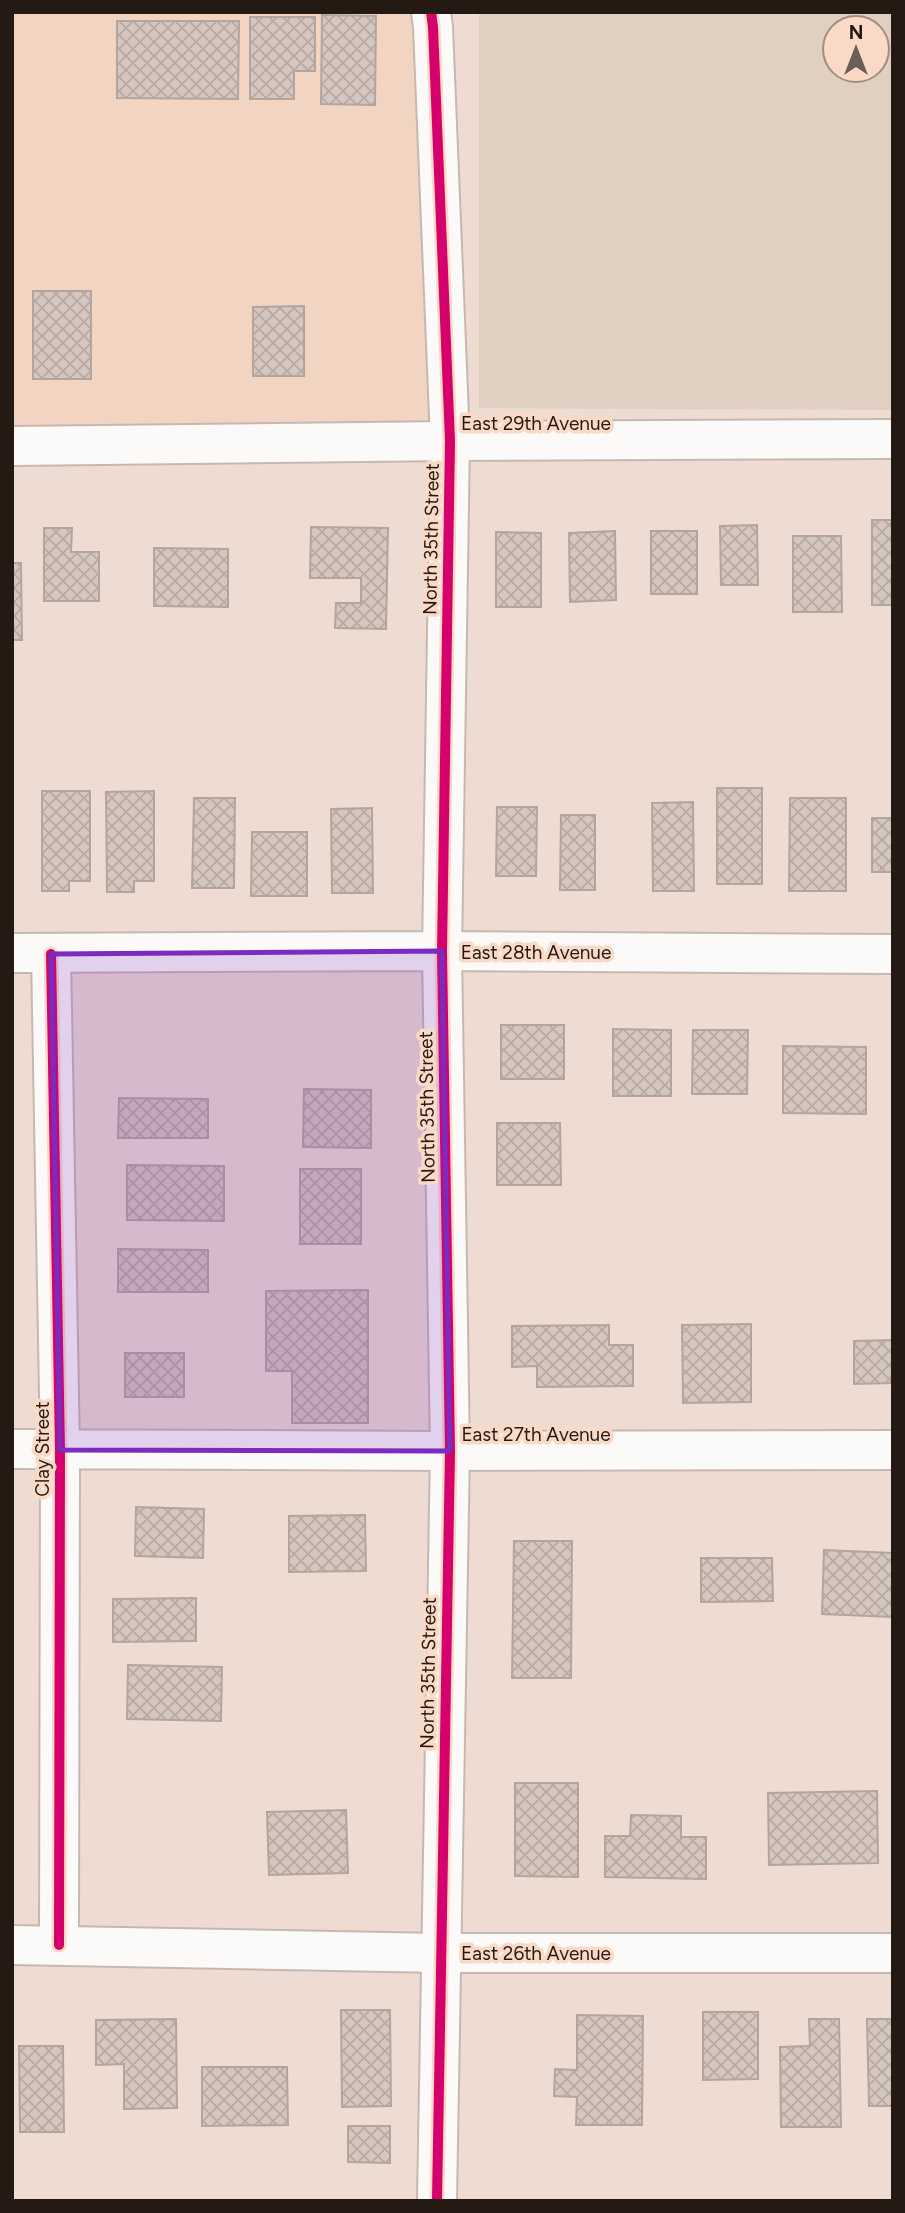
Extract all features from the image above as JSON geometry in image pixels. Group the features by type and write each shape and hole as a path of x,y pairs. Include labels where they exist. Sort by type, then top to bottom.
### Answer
{"street":[{"name":"North 35th Street","path":"431,12 450,441 442,951 450,1451 437,2201"},
{"name":"East 29th Avenue","path":"12,446 893,439"},
{"name":"East 28th Avenue","path":"12,953 442,951 893,954"},
{"name":"Clay Street","path":"51,954 60,1450 59,1944"},
{"name":"East 27th Avenue","path":"12,1449 893,1450"},
{"name":"East 26th Avenue","path":"12,1945 440,1953 893,1953"}],"highlighted area":[{"path":"442,951 450,1451 60,1450 51,954"}],"shaded area":[{"path":"12,12 427,12 433,422 12,427"},
{"path":"479,12 893,12 893,410 479,408"}],"building":[{"path":"322,15 376,16 375,105 321,104"},
{"path":"250,17 315,17 315,71 294,71 294,99 250,99"},
{"path":"117,21 239,21 238,99 117,98"},
{"path":"33,291 91,291 91,379 33,379"},
{"path":"304,306 304,376 253,376 253,307"},
{"path":"872,520 893,520 893,605 872,605"},
{"path":"757,525 758,585 721,585 720,526"},
{"path":"311,527 388,528 386,629 335,628 336,603 361,603 361,578 310,578"},
{"path":"44,528 72,528 71,552 99,552 99,601 44,601"},
{"path":"615,531 616,600 570,602 569,533"},
{"path":"651,531 697,531 697,594 651,594"},
{"path":"496,532 541,533 541,607 496,607"},
{"path":"793,536 841,536 842,612 793,612"},
{"path":"154,548 228,549 228,607 154,606"},
{"path":"12,563 21,563 22,640 12,640"},
{"path":"717,788 762,788 762,884 717,884"},
{"path":"42,791 90,791 90,881 69,881 69,891 42,891"},
{"path":"154,791 154,881 134,881 134,892 107,892 106,792"},
{"path":"194,798 235,798 234,888 192,888"},
{"path":"790,798 846,798 846,891 789,891"},
{"path":"693,802 694,891 653,891 652,803"},
{"path":"497,807 537,807 536,876 496,876"},
{"path":"372,808 373,893 332,893 331,809"},
{"path":"561,815 595,815 595,890 560,890"},
{"path":"872,818 893,818 893,872 872,872"},
{"path":"252,832 307,832 307,896 251,896"},
{"path":"501,1025 564,1025 564,1079 501,1079"},
{"path":"613,1029 671,1030 671,1096 613,1096"},
{"path":"693,1030 748,1030 747,1094 692,1094"},
{"path":"783,1046 866,1047 866,1114 783,1113"},
{"path":"304,1089 371,1090 371,1148 303,1147"},
{"path":"119,1098 208,1099 208,1138 118,1138"},
{"path":"497,1123 560,1123 561,1185 497,1185"},
{"path":"127,1165 224,1166 224,1221 127,1220"},
{"path":"300,1169 361,1169 361,1244 300,1244"},
{"path":"118,1249 208,1250 208,1292 118,1292"},
{"path":"368,1290 368,1423 292,1423 292,1371 266,1371 266,1291"},
{"path":"751,1324 751,1402 683,1403 682,1325"},
{"path":"609,1325 609,1345 633,1345 633,1386 537,1387 537,1366 512,1367 512,1326"},
{"path":"893,1340 893,1383 854,1384 854,1341"},
{"path":"125,1353 184,1353 184,1397 125,1397"},
{"path":"136,1507 204,1509 203,1558 135,1556"},
{"path":"365,1515 366,1571 289,1572 289,1516"},
{"path":"514,1541 572,1541 571,1678 512,1678"},
{"path":"824,1550 893,1553 893,1617 822,1614"},
{"path":"701,1558 772,1558 773,1601 701,1602"},
{"path":"196,1598 196,1641 113,1642 113,1599"},
{"path":"128,1665 222,1667 221,1721 127,1719"},
{"path":"515,1783 578,1783 578,1877 515,1876"},
{"path":"877,1791 878,1863 769,1865 768,1793"},
{"path":"346,1810 348,1873 269,1875 267,1812"},
{"path":"631,1815 681,1816 681,1837 706,1837 706,1879 605,1877 605,1836 630,1836"},
{"path":"341,2010 390,2010 391,2106 342,2107"},
{"path":"703,2012 758,2012 758,2079 703,2080"},
{"path":"577,2015 643,2016 642,2125 576,2125 577,2097 554,2096 555,2069 577,2070"},
{"path":"176,2019 177,2108 124,2109 124,2064 96,2065 96,2020"},
{"path":"809,2019 839,2019 841,2127 781,2127 780,2047 810,2046"},
{"path":"867,2019 893,2019 893,2106 869,2106"},
{"path":"19,2046 63,2046 64,2132 20,2132"},
{"path":"202,2067 287,2067 288,2125 202,2126"},
{"path":"348,2126 390,2126 390,2163 348,2162"}],"cycle path":[{"path":"431,12 450,441 442,951 450,1451 437,2201"},
{"path":"51,954 60,1450 59,1945"}]}
